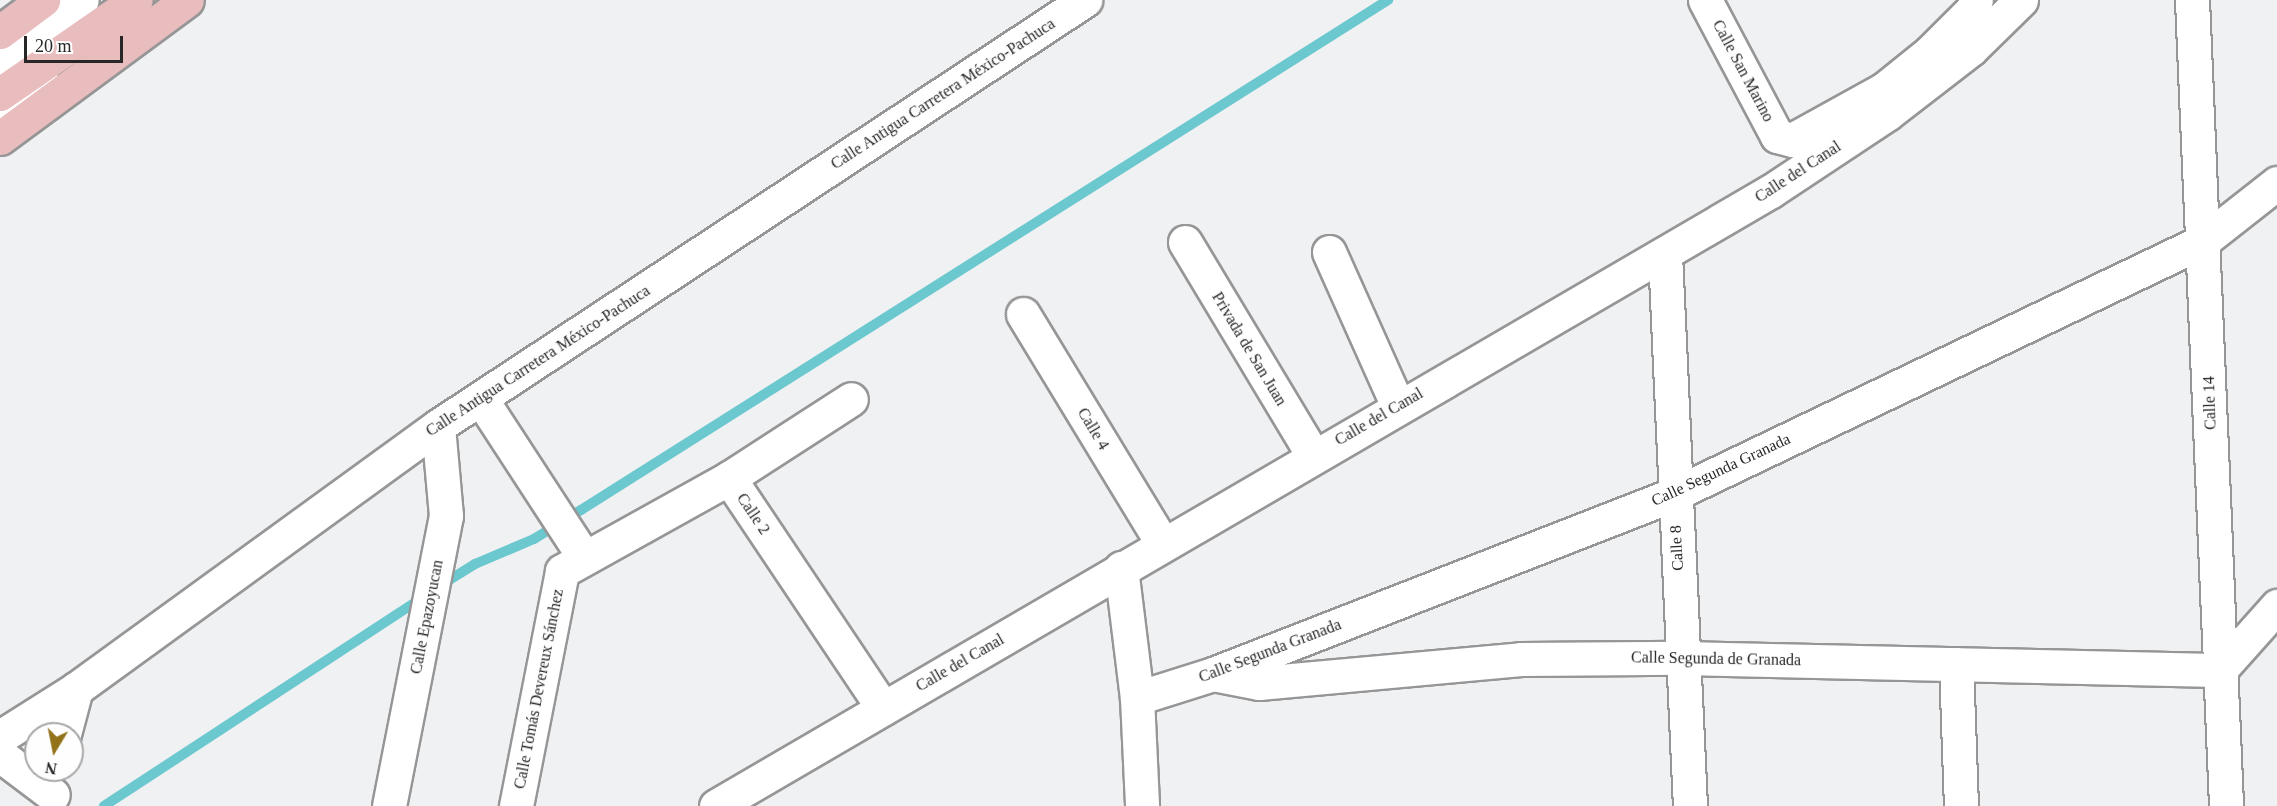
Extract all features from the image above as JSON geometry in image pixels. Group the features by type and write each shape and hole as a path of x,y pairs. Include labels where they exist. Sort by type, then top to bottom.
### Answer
{"main road":[{"path":"0,32 43,0"},
{"path":"0,94 136,0"},
{"path":"0,138 187,0"}],"street":[{"path":"0,58 82,0"},
{"path":"0,113 160,0"},
{"name":"Calle Antigua Carretera México-Pachuca","path":"0,737 76,688 438,426 1085,0"},
{"name":"Calle San Marino","path":"1706,0 1777,136 1784,140 1792,140 1884,89 1930,52 1973,9 1976,0"},
{"name":"Calle del Canal","path":"716,806 1313,455 1771,191 1887,114 1971,49 2021,0"},
{"name":"Calle 14","path":"2192,0 2226,806"},
{"name":"Calle Segunda Granada","path":"1137,698 1213,674 1674,494 2203,241 2277,183"},
{"name":"Privada de San Juan","path":"1185,242 1313,455"},
{"path":"1329,252 1398,406"},
{"name":"Calle 8","path":"1665,254 1674,494 1690,806"},
{"name":"Calle 4","path":"1023,314 1162,544"},
{"path":"481,399 552,509 573,555"},
{"path":"729,478 851,399"},
{"name":"Calle Epazoyucan","path":"389,806 446,516 438,426"},
{"name":"Calle 2","path":"573,555 729,478 883,708"},
{"name":"Calle Tomás Devereux Sánchez","path":"516,806 573,555"},
{"path":"1121,568 1137,698 1142,806"},
{"path":"2220,670 2277,606"},
{"name":"Calle Segunda de Granada","path":"1213,674 1259,683 1521,659 1683,658 2220,670"},
{"path":"1956,664 1961,806"},
{"path":"67,722 76,688"},
{"path":"0,754 54,790"}],"waterway":[{"path":"438,587 475,564 534,539 581,510 1388,0"},
{"path":"104,806 423,597"}]}
